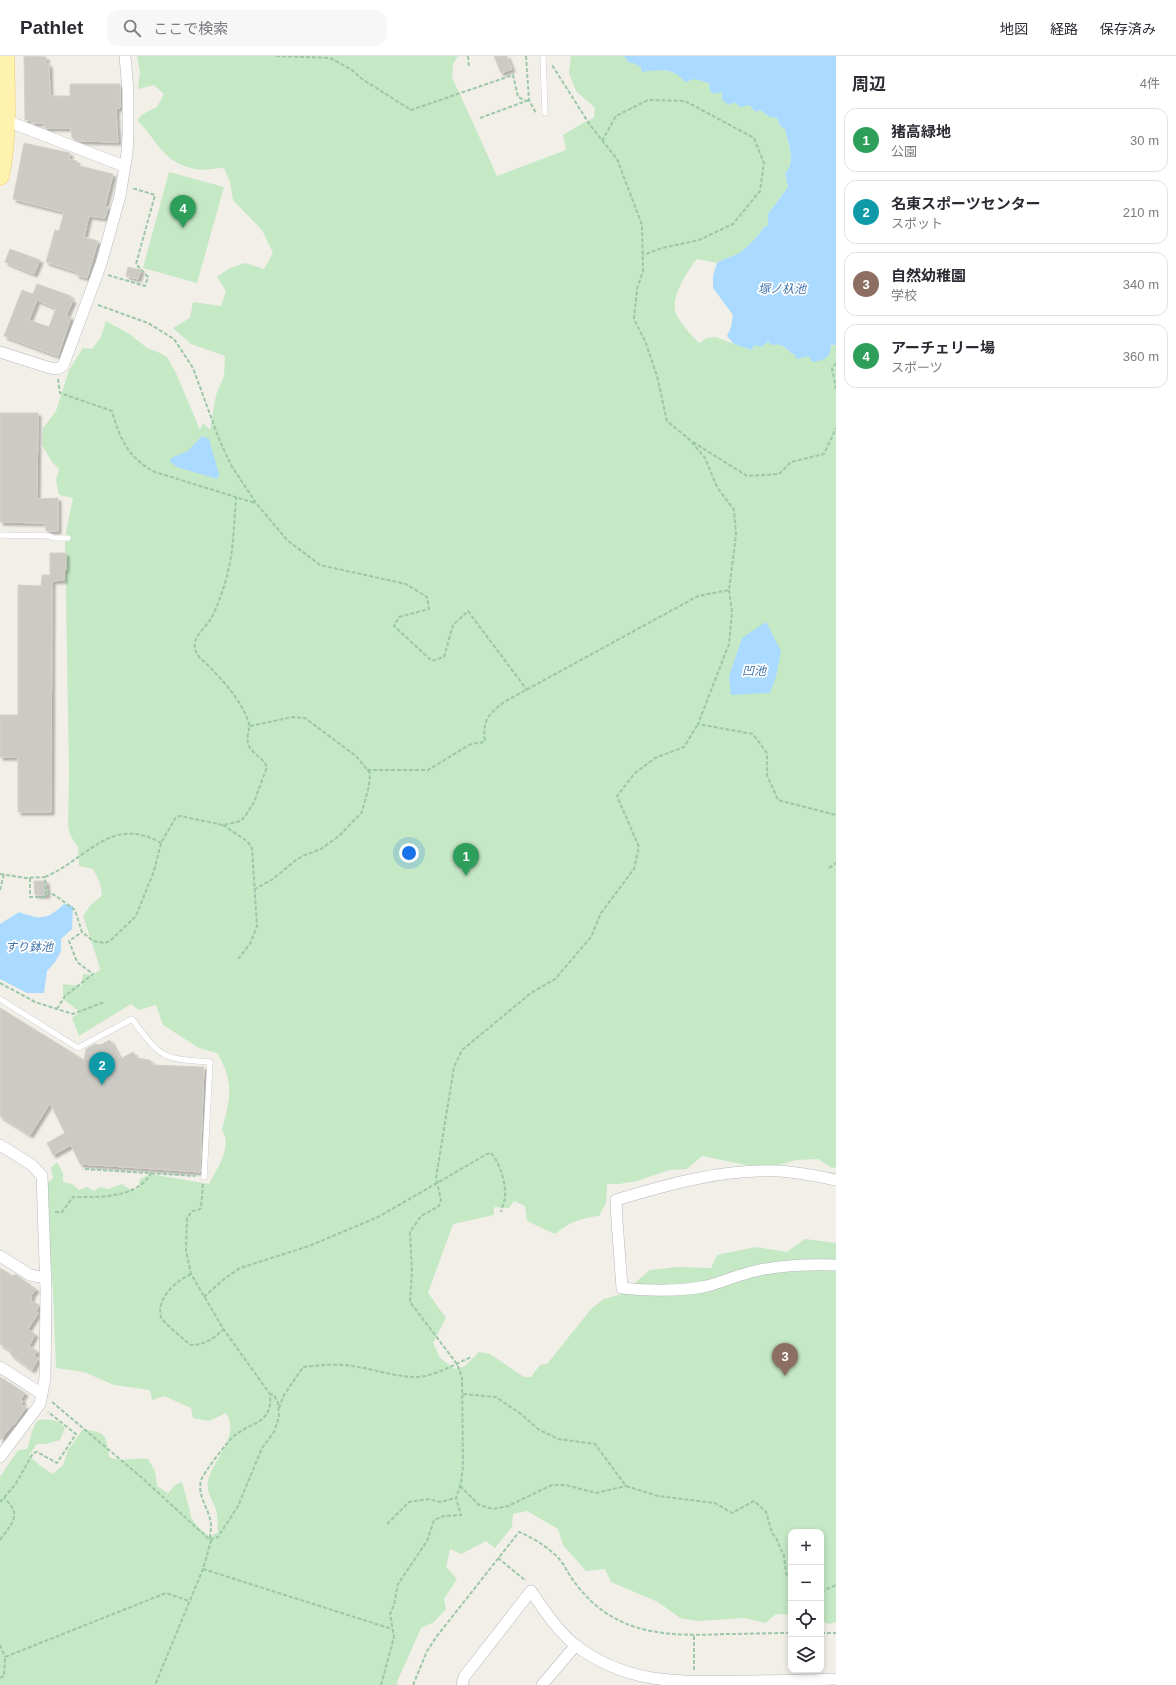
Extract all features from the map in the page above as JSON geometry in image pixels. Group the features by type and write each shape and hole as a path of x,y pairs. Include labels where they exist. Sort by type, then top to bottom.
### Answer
{"main road":[{"path":"0,176 4,158 5,56"}],"street":[{"path":"0,352 57,369 63,366 107,247 122,184 128,135 128,91 125,56"},
{"path":"4,122 124,166"},
{"path":"0,1145 32,1165 42,1176 45,1278 45,1378 41,1399 0,1457"},
{"path":"836,1180 778,1171 717,1174 683,1180 616,1200 616,1221 622,1288 672,1291 707,1286 751,1272 767,1269 812,1264 836,1264"},
{"path":"0,1256 30,1275 45,1278"},
{"path":"0,1367 41,1399"},
{"path":"462,1685 464,1677 531,1591 554,1623 576,1645 603,1663 628,1674 661,1681 694,1683 811,1683 836,1679"},
{"path":"542,1685 576,1645"}],"lane":[{"path":"543,56 545,113"},
{"path":"0,535 50,536 53,538 68,538"},
{"path":"0,999 78,1048 132,1019 149,1043 166,1057 177,1060 210,1062 204,1177"}],"path":[{"path":"276,56 330,58 352,70 362,79 411,110 512,75 518,97 526,101"},
{"path":"468,56 470,68"},
{"path":"526,56 529,100 536,114"},
{"path":"550,62 590,125 617,159 642,225 643,271 637,289 634,319 644,341 656,376 667,421 690,440 747,476 779,474 791,462 824,454 836,428"},
{"path":"480,118 529,100"},
{"path":"602,141 616,116 648,100 685,101 754,138 764,163 760,191 733,224 699,240 662,248 643,255"},
{"path":"98,272 145,286 148,277 136,264 155,195 122,184"},
{"path":"86,301 148,323 174,339 193,368 219,440 231,465 256,503 287,540 320,565 406,584 427,597 429,609 399,617 394,626 432,661 444,657 453,625 468,611 527,690"},
{"path":"836,362 832,368 836,389"},
{"path":"57,369 60,393 112,411 119,435 126,448 136,459 148,468 155,472 256,503"},
{"path":"381,1685 394,1637 390,1614 394,1605 398,1584 427,1542 434,1520 444,1516 461,1515 456,1498 460,1486 463,1466 462,1377 457,1364 410,1302 412,1272 410,1232 422,1216 439,1206 441,1200 436,1178 454,1067 462,1050 531,993 555,979 591,937 601,913 634,869 640,847 617,796 635,773 655,758 684,747 698,724 729,644 732,612 729,590 736,535 734,510 717,487 705,458 690,440"},
{"path":"223,825 241,821 246,815 267,767 264,760 251,749 247,742 250,726 247,717 230,689 195,652 195,639 212,617 224,588 229,570 236,497"},
{"path":"367,770 428,770 469,745 476,742 482,743 485,741 484,731 488,716 504,702 698,596 729,590"},
{"path":"250,726 292,717 306,718 356,756 370,774 369,786 362,812 330,844 296,860 273,879 255,889"},
{"path":"698,724 753,734 767,753 767,775 778,800 836,815"},
{"path":"46,891 56,896 75,910 82,932 93,941 105,943 136,916 154,871 161,843 176,817 180,816 223,825 247,841 252,848 257,926 256,932 250,944 238,959"},
{"path":"0,874 30,878 45,878 63,868 105,839 124,834 144,835 161,843"},
{"path":"829,868 836,863"},
{"path":"0,890 4,874"},
{"path":"30,878 30,897 46,897 45,878"},
{"path":"57,1010 65,996 93,974 77,962 70,941 82,932"},
{"path":"0,983 35,1002 73,1014 104,1002"},
{"path":"204,1297 224,1279 240,1268 309,1246 378,1217 491,1153 497,1159 501,1169 505,1196 500,1212"},
{"path":"85,1169 204,1177 201,1208 192,1211 187,1218 186,1252 191,1274 224,1330 270,1394 274,1395 278,1403 279,1417 274,1432 262,1448 238,1506 218,1537 210,1540"},
{"path":"43,1214 62,1212 73,1197 101,1197 126,1191 143,1183 151,1173"},
{"path":"191,1274 167,1291 160,1311 161,1318 165,1324 176,1331 190,1345 211,1341 224,1330"},
{"path":"278,1409 284,1395 303,1367 329,1365 358,1366 392,1375 424,1376 447,1369 471,1357"},
{"path":"155,1685 203,1569 210,1540 211,1524 201,1493 200,1484 203,1476 232,1438 264,1418 270,1406 270,1394"},
{"path":"463,1394 496,1397 521,1414 538,1429 558,1439 595,1444 626,1486"},
{"path":"0,1502 15,1485 33,1453 38,1452 57,1463 76,1434 41,1399"},
{"path":"41,1399 141,1476 210,1540"},
{"path":"460,1486 479,1505 492,1509 508,1506 552,1485 566,1486 596,1493 626,1486 658,1496 715,1503 732,1513 754,1501 766,1512 772,1533 776,1538 784,1556 786,1573 788,1577"},
{"path":"0,1540 14,1520 15,1511 12,1505 4,1498"},
{"path":"387,1524 409,1502 428,1499 440,1502 456,1498"},
{"path":"414,1685 427,1651 519,1532 537,1539 550,1550 561,1562 582,1591 609,1615 624,1624 639,1629 664,1634 694,1636 788,1633"},
{"path":"498,1558 528,1582 531,1591"},
{"path":"203,1569 392,1629"},
{"path":"824,1591 836,1585"},
{"path":"5,1657 166,1593 189,1601"},
{"path":"824,1633 836,1633"},
{"path":"694,1636 694,1683"},
{"path":"0,1645 5,1657 4,1676 0,1678"}],"green space":[{"path":"137,56 458,56 453,64 452,77 497,176 566,150 563,135 594,118 595,108 576,91 569,73 571,56 624,56 629,63 633,63 641,67 654,70 663,70 709,83 734,102 749,105 756,112 760,110 770,117 777,118 780,126 785,129 791,152 789,169 785,174 788,187 768,214 768,226 765,226 750,244 738,254 717,263 697,259 685,276 678,290 675,310 681,323 699,343 707,338 715,337 752,350 754,345 774,343 801,358 832,345 836,345 836,1167 832,1168 818,1159 796,1160 779,1165 751,1166 702,1156 687,1169 669,1170 637,1181 607,1184 606,1203 599,1216 576,1221 555,1234 527,1221 525,1206 514,1201 509,1208 494,1207 494,1215 453,1224 428,1293 446,1318 433,1343 440,1358 455,1369 465,1366 479,1352 490,1354 524,1377 531,1377 540,1365 547,1364 592,1308 604,1299 622,1294 650,1270 678,1267 711,1268 717,1255 756,1247 787,1252 805,1239 836,1243 836,1622 829,1624 824,1622 824,1529 788,1529 788,1615 776,1614 765,1623 745,1618 697,1621 680,1618 658,1602 611,1582 605,1569 586,1571 563,1545 558,1529 527,1511 513,1514 512,1527 495,1548 486,1541 461,1554 450,1549 446,1567 457,1579 444,1599 446,1609 434,1622 421,1628 397,1682 398,1685 0,1685 0,1477 18,1450 27,1449 32,1430 38,1420 56,1421 65,1428 60,1440 46,1444 37,1444 29,1455 39,1465 53,1474 63,1465 68,1450 83,1429 97,1432 106,1439 109,1457 118,1460 148,1459 155,1471 157,1486 168,1493 175,1485 182,1482 192,1519 197,1526 210,1537 218,1532 217,1513 209,1493 208,1481 228,1439 230,1430 230,1422 226,1413 209,1421 193,1418 191,1408 164,1396 152,1400 150,1390 114,1385 84,1372 56,1368 53,1291 45,1186 53,1178 51,1168 57,1162 63,1173 63,1182 72,1184 79,1190 87,1187 94,1191 100,1187 108,1189 122,1184 129,1189 138,1189 140,1179 150,1174 209,1184 220,1165 225,1150 225,1136 222,1130 229,1099 229,1082 223,1064 217,1053 199,1048 163,1025 156,1005 139,1010 131,1004 79,1036 72,1018 80,1012 63,999 63,984 81,986 83,974 92,975 100,970 83,916 90,906 102,895 100,883 93,869 79,866 78,847 70,835 68,825 69,772 65,537 73,498 59,495 56,480 59,469 52,462 42,445 43,428 56,411 69,370 83,348 92,349 101,337 106,321 131,335 147,348 167,357 176,373 200,430 203,423 210,430 216,395 224,376 225,356 191,344 173,328 190,318 193,302 221,306 226,291 217,277 228,269 245,263 264,269 273,253 262,230 233,200 230,182 224,168 198,170 184,166 168,156 137,120 143,114 157,107 164,94 154,85 138,89 140,72"},
{"path":"169,172 224,187 197,283 143,268"}],"water":[{"name":"塚ノ杁池","path":"624,56 836,56 836,345 831,345 826,358 812,362 809,356 797,359 794,354 783,346 772,345 768,342 761,347 754,345 752,350 734,344 727,336 731,327 733,315 713,288 713,276 717,263 741,252 754,240 765,226 768,226 768,214 788,187 785,173 789,168 791,152 785,129 780,126 777,118 770,117 760,110 756,112 749,105 740,107 734,102 729,105 722,100 722,92 714,94 710,91 709,83 694,79 685,82 676,74 665,71 642,72 641,67 633,63 629,63"},
{"path":"202,436 209,439 219,474 217,479 177,467 170,462 171,458 188,451"},
{"name":"凹池","path":"766,622 781,651 776,677 770,693 731,695 729,676 742,638"},
{"name":"すり鉢池","path":"64,904 73,906 72,929 61,939 61,951 55,962 47,971 44,993 27,993 0,979 0,924 19,912 38,917 48,916"}],"building":[{"path":"24,56 46,57 46,64 49,64 50,96 70,96 70,84 120,84 120,108 117,108 116,113 118,142 79,141 72,138 71,128 44,128 44,123 32,123 31,120 25,120"},
{"path":"494,56 507,56 512,69 501,73"},
{"path":"24,143 70,153 69,159 77,161 76,165 113,174 105,206 108,207 105,218 89,216 84,237 98,241 87,278 76,275 77,272 46,262 55,230 59,231 64,212 13,199"},
{"path":"10,249 40,260 34,274 5,262"},
{"path":"128,267 141,270 138,279 126,276"},
{"path":"37,284 71,296 70,299 73,300 66,316 71,317 58,356 4,336 22,290 33,294","holes":["37,300 56,308 49,327 29,320"]},
{"path":"0,413 38,413 37,499 58,498 58,531 46,531 46,527 44,527 45,523 0,522"},
{"path":"50,553 66,553 66,570 64,570 64,580 52,581 51,812 18,812 18,757 0,757 0,715 18,715 18,585 41,586 42,575 50,575"},
{"path":"34,881 46,881 47,895 35,895"},
{"path":"0,1008 84,1060 86,1049 95,1044 100,1045 110,1040 120,1059 133,1052 137,1058 150,1060 153,1065 204,1067 200,1172 80,1164 71,1145 53,1155 47,1143 65,1133 50,1103 30,1135 0,1116"},
{"path":"0,1268 13,1276 15,1274 36,1289 31,1296 31,1300 39,1305 36,1312 38,1313 28,1329 35,1334 29,1346 37,1351 34,1356 38,1359 32,1370 10,1354 11,1351 0,1344"},
{"path":"0,1377 25,1393 21,1399 23,1401 21,1404 26,1407 14,1425 13,1424 0,1440"}],"place":[{"name":"アーチェリー場","path":"183,228"},
{"name":"猪高緑地","path":"466,876"},
{"name":"名東スポーツセンター","path":"102,1085"},
{"name":"自然幼稚園","path":"785,1376"}]}
